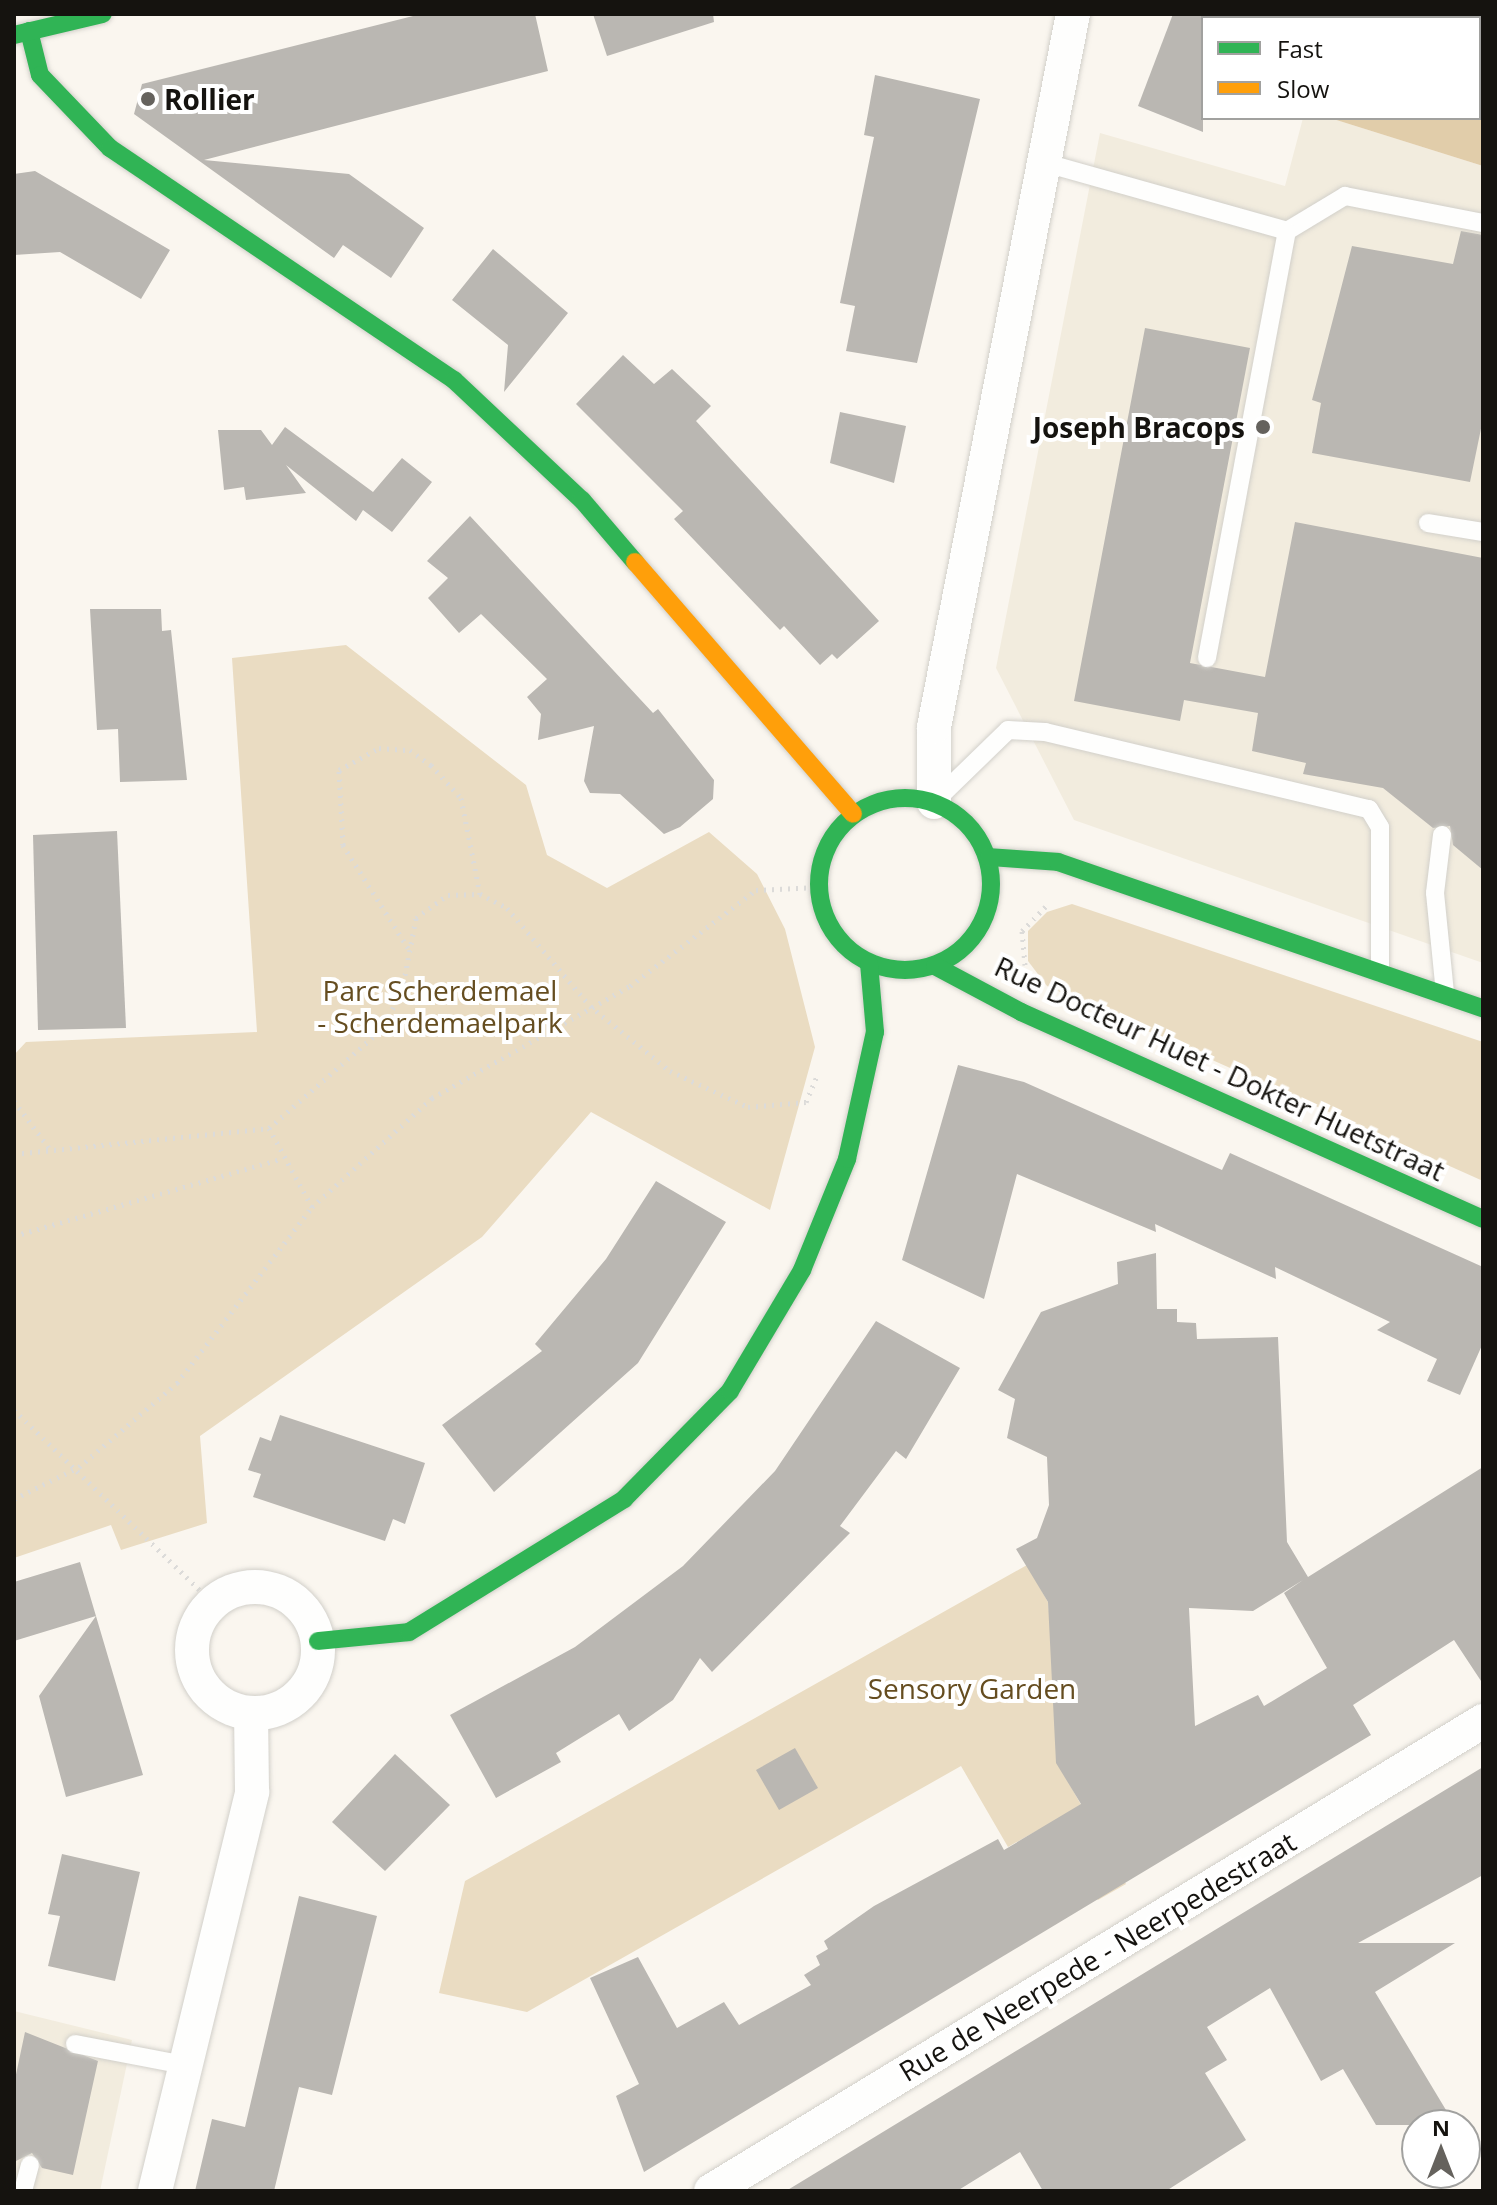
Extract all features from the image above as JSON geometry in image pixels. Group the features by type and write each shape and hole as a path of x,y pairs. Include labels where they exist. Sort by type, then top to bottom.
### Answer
{"street":[{"path":"103,14 22,33 40,75 110,148 454,380 582,500 853,814"},
{"path":"934,802 934,727 1073,14"},
{"path":"878,801 934,802 957,815 989,857 993,890 985,918 965,947 935,966 902,971 869,964 834,934 818,887 821,859 853,814 878,801"},
{"path":"989,857 1058,862 1483,1008"},
{"path":"318,1641 409,1632 624,1499 730,1391 802,1270 847,1159 875,1032 869,964"},
{"name":"Rue Docteur Huet - Dokter Huetstraat","path":"935,966 1021,1012 1483,1219"},
{"path":"243,1587 277,1590 305,1610 318,1641 316,1669 302,1694 279,1709 251,1714 216,1701 194,1671 193,1634 212,1602 243,1587"},
{"path":"155,2191 252,1792 251,1714"},
{"name":"Rue de Neerpede - Neerpedestraat","path":"711,2191 1483,1721"}],"lane":[{"path":"1042,162 1287,231 1345,196 1483,223"},
{"path":"1207,658 1287,231"},
{"path":"1428,523 1483,532"},
{"path":"934,802 1008,730 1045,732 1369,809 1380,827 1380,973"},
{"path":"1442,835 1435,893 1445,996"},
{"path":"75,2044 184,2065"},
{"path":"23,2191 30,2165"}],"path":[{"path":"408,949 343,845 339,770 379,748 410,750 431,765 461,798 480,894"},
{"path":"14,1499 79,1467 177,1383 312,1207 432,1098 630,986 756,890 818,887"},
{"path":"14,1154 269,1128 381,1030 402,991 416,918 448,895 480,894 507,908 590,1006 670,1071 748,1107 806,1102 819,1071 828,1072"},
{"path":"14,1101 49,1149"},
{"path":"269,1128 280,1159 312,1207"},
{"path":"14,1236 280,1159"},
{"path":"14,1410 79,1467 212,1602"}],"shaded area":[{"path":"1355,14 1483,14 1483,166 1336,120 1481,120 1481,16"},
{"name":"Joseph Bracops","path":"1302,120 1336,120 1483,166 1483,963 1074,820 996,668 1100,133 1285,186"},
{"path":"14,2011 132,2040 100,2191 14,2191"}],"green space":[{"name":"Parc Scherdemael - Scherdemaelpark","path":"346,645 526,785 547,855 607,888 709,832 757,874 785,929 815,1047 770,1210 591,1112 482,1237 200,1436 207,1523 121,1550 111,1525 14,1558 14,1055 26,1042 257,1032 232,658"},
{"path":"1072,904 1483,1042 1483,1181 1047,986 1028,961 1028,931 1047,912"},
{"name":"Sensory Garden","path":"1027,1565 1048,1602 1067,1780 1126,1884 1098,1900 1038,1830 1008,1847 961,1766 527,2012 439,1993 465,1881"}],"building":[{"path":"421,14 535,14 548,71 204,160 349,174 424,228 391,278 343,245 334,258 134,114 142,84"},
{"path":"593,14 713,14 714,22 607,56"},
{"path":"1173,14 1203,14 1203,132 1138,106"},
{"path":"875,75 980,99 917,363 846,351 855,306 840,303 874,137 864,135"},
{"path":"35,171 170,250 141,299 60,252 14,255 14,174"},
{"path":"1461,231 1483,235 1483,419 1470,482 1312,453 1321,403 1312,400 1352,246 1453,264"},
{"path":"493,249 568,313 504,392 508,345 452,300"},
{"path":"1145,328 1250,348 1190,663 1265,677 1295,522 1483,558 1483,870 1453,845 1450,826 1433,828 1383,788 1303,774 1306,763 1252,751 1258,713 1184,700 1180,721 1074,701"},
{"path":"623,355 654,384 672,369 711,406 696,421 879,621 837,659 832,654 820,665 784,626 780,630 674,519 683,511 576,404"},
{"path":"840,412 906,426 894,483 830,463"},
{"path":"285,427 373,492 402,458 432,482 392,532 363,510 356,521 286,465 306,493 246,500 244,487 224,490 218,430 261,430 272,445"},
{"path":"470,516 653,713 658,709 714,780 713,799 680,827 664,834 620,794 590,793 584,781 594,726 538,740 541,714 527,697 547,679 481,614 459,633 428,598 448,578 427,561"},
{"path":"90,609 161,609 162,631 171,630 187,780 120,782 118,729 97,730"},
{"path":"117,831 126,1028 38,1030 33,835"},
{"path":"958,1065 1024,1082 1222,1170 1230,1153 1483,1267 1483,1343 1460,1395 1427,1381 1437,1359 1377,1330 1390,1322 1275,1267 1276,1279 1155,1224 1156,1232 1017,1174 984,1299 902,1260"},
{"path":"656,1181 726,1222 638,1363 494,1492 442,1425 542,1351 535,1344 606,1259"},
{"path":"1156,1253 1157,1309 1177,1309 1177,1322 1196,1323 1197,1339 1278,1337 1287,1542 1308,1577 1483,1467 1483,1684 1454,1640 1353,1705 1371,1735 644,2172 616,2096 639,2084 590,1978 638,1957 677,2028 724,2002 739,2025 811,1985 804,1975 820,1965 816,1956 828,1949 824,1941 874,1906 998,1839 1004,1850 1081,1804 1056,1763 1048,1602 1016,1549 1037,1538 1049,1505 1047,1457 1007,1438 1015,1399 998,1390 1041,1312 1118,1284 1117,1262","holes":["1303,1580 1284,1593 1327,1668 1264,1706 1258,1695 1195,1726 1189,1608 1253,1611"]},
{"path":"876,1321 960,1368 906,1459 896,1451 840,1526 850,1533 712,1672 700,1658 673,1700 629,1731 619,1714 556,1753 561,1762 496,1798 450,1715 575,1647 683,1566 775,1471"},
{"path":"280,1415 425,1463 405,1524 393,1519 385,1541 253,1497 261,1474 248,1470 260,1437 271,1441"},
{"path":"80,1562 96,1616 14,1641 14,1582"},
{"path":"96,1616 143,1775 66,1797 39,1696"},
{"path":"795,1748 818,1788 779,1810 756,1770"},
{"path":"395,1754 450,1805 385,1871 332,1822"},
{"path":"1483,1767 1483,1875 1358,1943 1455,1943 1375,1992 1445,2109 1401,2109 1401,2125 1376,2125 1343,2069 1321,2081 1270,1988 1207,2027 1227,2060 1205,2073 1246,2140 1166,2191 1043,2191 1020,2152 957,2191 786,2191"},
{"path":"62,1854 140,1872 115,1981 48,1966 60,1916 48,1914"},
{"path":"299,1896 377,1916 332,2095 299,2087 274,2191 195,2191 212,2119 245,2127"},
{"path":"25,2032 98,2061 73,2175 42,2168 32,2153 14,2162 14,2084"}],"traffic: fast":[{"path":"14,35 103,14"},
{"path":"29,31 40,75 110,148 454,380 582,500 635,562"},
{"path":"905,798 938,804 966,823 985,851 991,884 985,917 966,945 938,964 905,970 872,964 844,945 825,917 819,884 825,851 844,823 872,804 905,798"},
{"path":"989,857 1058,862 1483,1008"},
{"path":"318,1641 409,1632 624,1499 730,1391 802,1270 847,1159 875,1032 869,964"},
{"path":"935,966 1021,1012 1483,1219"}],"traffic: slow":[{"path":"635,562 853,814"}],"place":[{"name":"Rollier","path":"148,99"},
{"name":"Joseph Bracops","path":"1263,427"}]}
